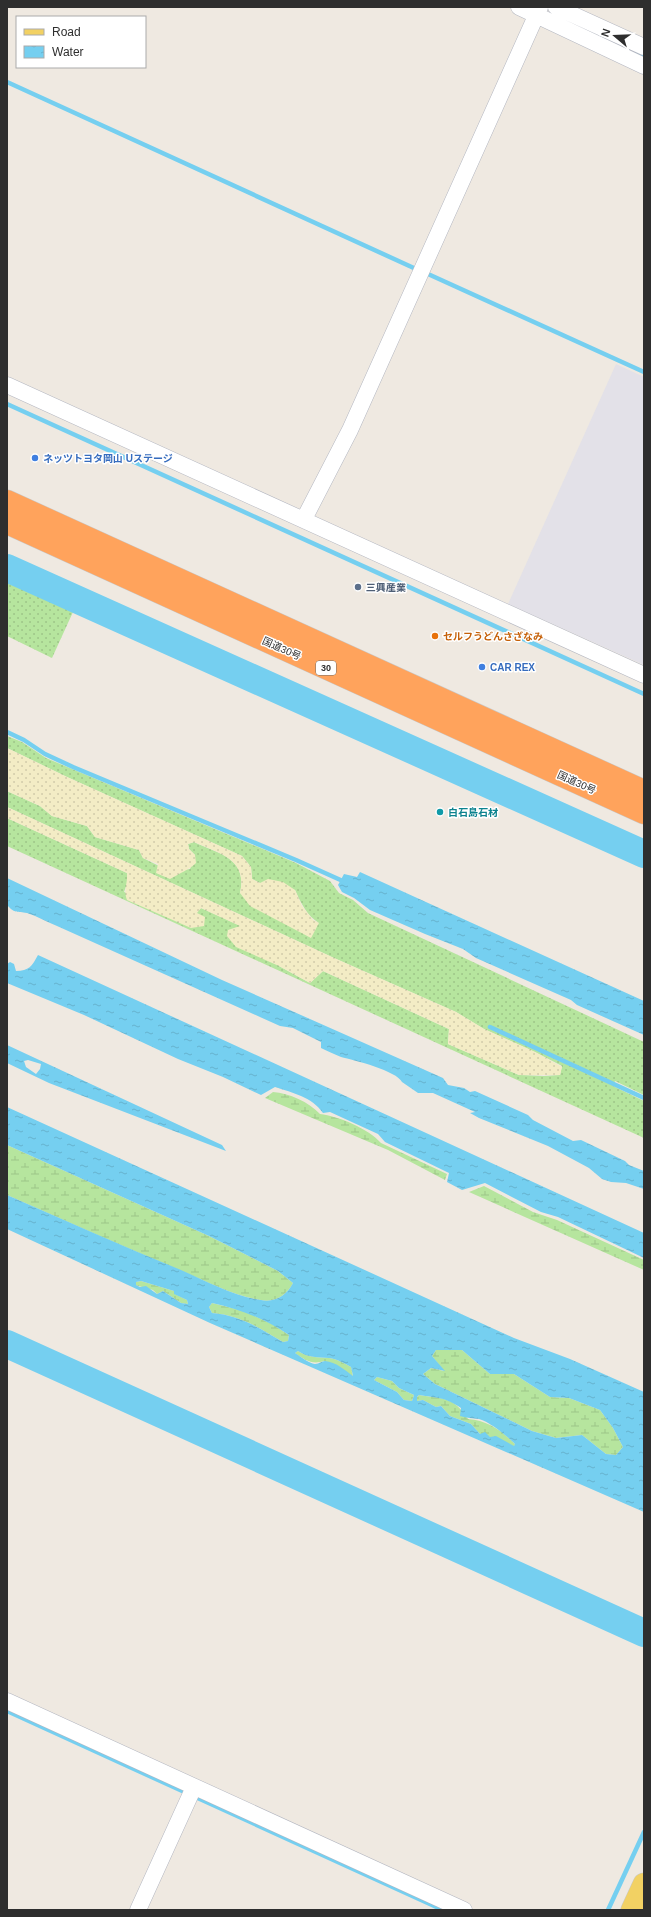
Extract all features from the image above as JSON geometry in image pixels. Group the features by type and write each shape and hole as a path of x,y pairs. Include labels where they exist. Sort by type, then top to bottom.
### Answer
{"highway":[{"name":"国道30号","path":"7,501 644,791"},
{"name":"国道30号","path":"7,523 644,813"}],"main road":[{"path":"632,1910 644,1884"}],"street":[{"path":"519,7 538,11 644,66"},
{"path":"556,7 644,47"},
{"path":"304,520 350,430 538,11"},
{"path":"7,384 644,675"},
{"path":"7,1701 191,1793 464,1910"},
{"path":"138,1910 191,1793"}],"shaded area":[{"path":"616,364 644,377 644,665 508,604"}],"green space":[{"path":"7,581 73,612 52,658 7,636"},
{"path":"7,736 22,742 46,758 296,863 330,881 339,893 353,900 368,913 644,1042 644,1095 615,1081 613,1086 644,1101 644,1138 7,846 7,818 127,873 128,881 124,892 196,913 201,908 241,926 279,966 310,983 323,971 449,1029 448,1044 519,1075 560,1075 562,1066 484,1029 456,1012 334,958 7,807 7,791 40,806 52,816 87,826 95,837 139,850 143,858 177,875 182,870 190,869 195,855 189,849 188,844 194,842 222,854 236,865 240,872 240,893 319,923 308,913 295,890 260,883 252,879 251,867 242,856 67,777 7,748"},
{"path":"273,1092 292,1096 305,1102 320,1114 344,1120 361,1128 381,1143 447,1174 445,1180 388,1150 265,1098"},
{"path":"7,1145 209,1236 278,1271 293,1283 280,1297 266,1301 231,1292 117,1244 7,1195"},
{"path":"484,1186 533,1212 557,1220 644,1260 644,1270 469,1192"},
{"path":"141,1281 174,1291 175,1294 187,1300 188,1304 181,1303 163,1291 157,1294 153,1290 135,1285 136,1282"},
{"path":"212,1303 244,1311 272,1324 289,1335 288,1341 283,1342 258,1327 240,1319 212,1313 209,1307"},
{"path":"436,1350 462,1350 490,1374 514,1374 550,1397 569,1398 600,1410 613,1428 623,1447 616,1455 606,1454 582,1435 556,1438 532,1431 435,1384 423,1374 431,1368 444,1371 432,1356"},
{"path":"298,1351 309,1356 329,1358 340,1361 351,1367 353,1377 324,1361 312,1362 305,1360 295,1353"},
{"path":"377,1377 392,1381 399,1388 414,1395 412,1401 404,1400 397,1392 374,1380"},
{"path":"419,1395 441,1398 452,1402 468,1419 482,1422 494,1427 515,1444 514,1447 496,1437 480,1434 471,1424 450,1416 441,1406 436,1407 423,1400 417,1401 417,1397"}],"sand":[{"path":"7,748 67,777 242,856 251,867 252,879 260,883 268,879 283,882 295,890 302,906 313,920 319,923 311,938 250,906 240,893 240,872 236,865 222,854 194,842 188,844 189,849 195,855 196,863 187,870 170,879 156,873 158,864 143,858 139,850 95,837 87,826 52,816 40,806 7,791"},
{"path":"7,807 334,958 456,1012 484,1029 535,1052 562,1067 560,1075 519,1075 448,1044 449,1029 323,971 310,983 279,966 236,947 227,936 228,930 240,926 201,908 197,913 205,917 204,926 191,928 127,900 125,893 127,873 7,818"}],"water":[{"path":"360,872 644,1001 644,1035 577,1005 571,1000 476,958 463,949 370,910 354,898 342,892 338,885 344,874 357,877"},
{"path":"7,878 222,980 443,1078 448,1085 464,1088 470,1092 475,1091 528,1115 533,1120 573,1141 581,1140 625,1161 629,1165 644,1171 644,1189 626,1183 611,1182 602,1179 589,1168 548,1146 479,1118 470,1113 475,1112 433,1093 418,1093 392,1074 374,1066 341,1057 321,1048 321,1042 293,1028 280,1026 27,913 16,912 7,905"},
{"path":"38,955 644,1233 644,1258 558,1217 541,1212 485,1183 462,1190 447,1182 449,1173 385,1142 378,1134 330,1112 323,1113 313,1103 302,1096 275,1087 261,1095 223,1077 178,1059 84,1015 7,983 7,964 10,962 14,964 16,971 24,970 32,965"},
{"path":"7,1045 222,1145 226,1151 49,1083 7,1063","holes":["28,1060 41,1064 40,1069 36,1074 26,1067 24,1061"]},
{"path":"7,1107 514,1338 570,1359 644,1392 644,1512 210,1323 7,1229 7,1195 220,1288 240,1295 266,1301 276,1299 284,1294 293,1283 278,1271 209,1236 7,1145","holes":["141,1281 174,1291 174,1294 187,1300 188,1304 181,1303 163,1291 157,1294 146,1286 140,1287 136,1285 136,1282","212,1303 232,1308 271,1324 289,1335 288,1341 283,1342 258,1327 240,1319 212,1313 209,1307","436,1350 462,1350 490,1374 514,1374 550,1397 569,1398 600,1410 613,1428 623,1447 616,1455 606,1454 582,1435 556,1438 532,1431 435,1384 423,1374 431,1368 445,1371 432,1356","298,1351 309,1356 338,1360 351,1367 353,1376 333,1363 323,1361 315,1364 295,1353","377,1377 392,1381 399,1388 414,1395 412,1401 404,1400 397,1392 374,1380","419,1395 441,1398 461,1408 460,1416 479,1419 488,1423 508,1437 515,1444 514,1446 496,1436 490,1437 485,1432 480,1434 471,1424 450,1416 441,1406 436,1407 423,1400 417,1401 417,1397"]}],"waterway":[{"path":"622,47 644,57"},
{"path":"7,82 416,269"},
{"path":"428,274 644,372"},
{"path":"7,404 644,694"},
{"path":"7,568 644,854"},
{"path":"7,732 24,740 45,754 73,767 345,882"},
{"path":"490,1027 644,1098"},
{"path":"7,1344 644,1633"},
{"path":"7,1711 443,1910"},
{"path":"608,1910 644,1832"}],"place":[{"name":"ネッツトヨタ岡山 Uステージ","path":"35,458"},
{"name":"三興産業","path":"358,587"},
{"name":"セルフうどんさざなみ","path":"435,636"},
{"name":"CAR REX","path":"482,667"},
{"name":"白石島石材","path":"440,812"}]}
